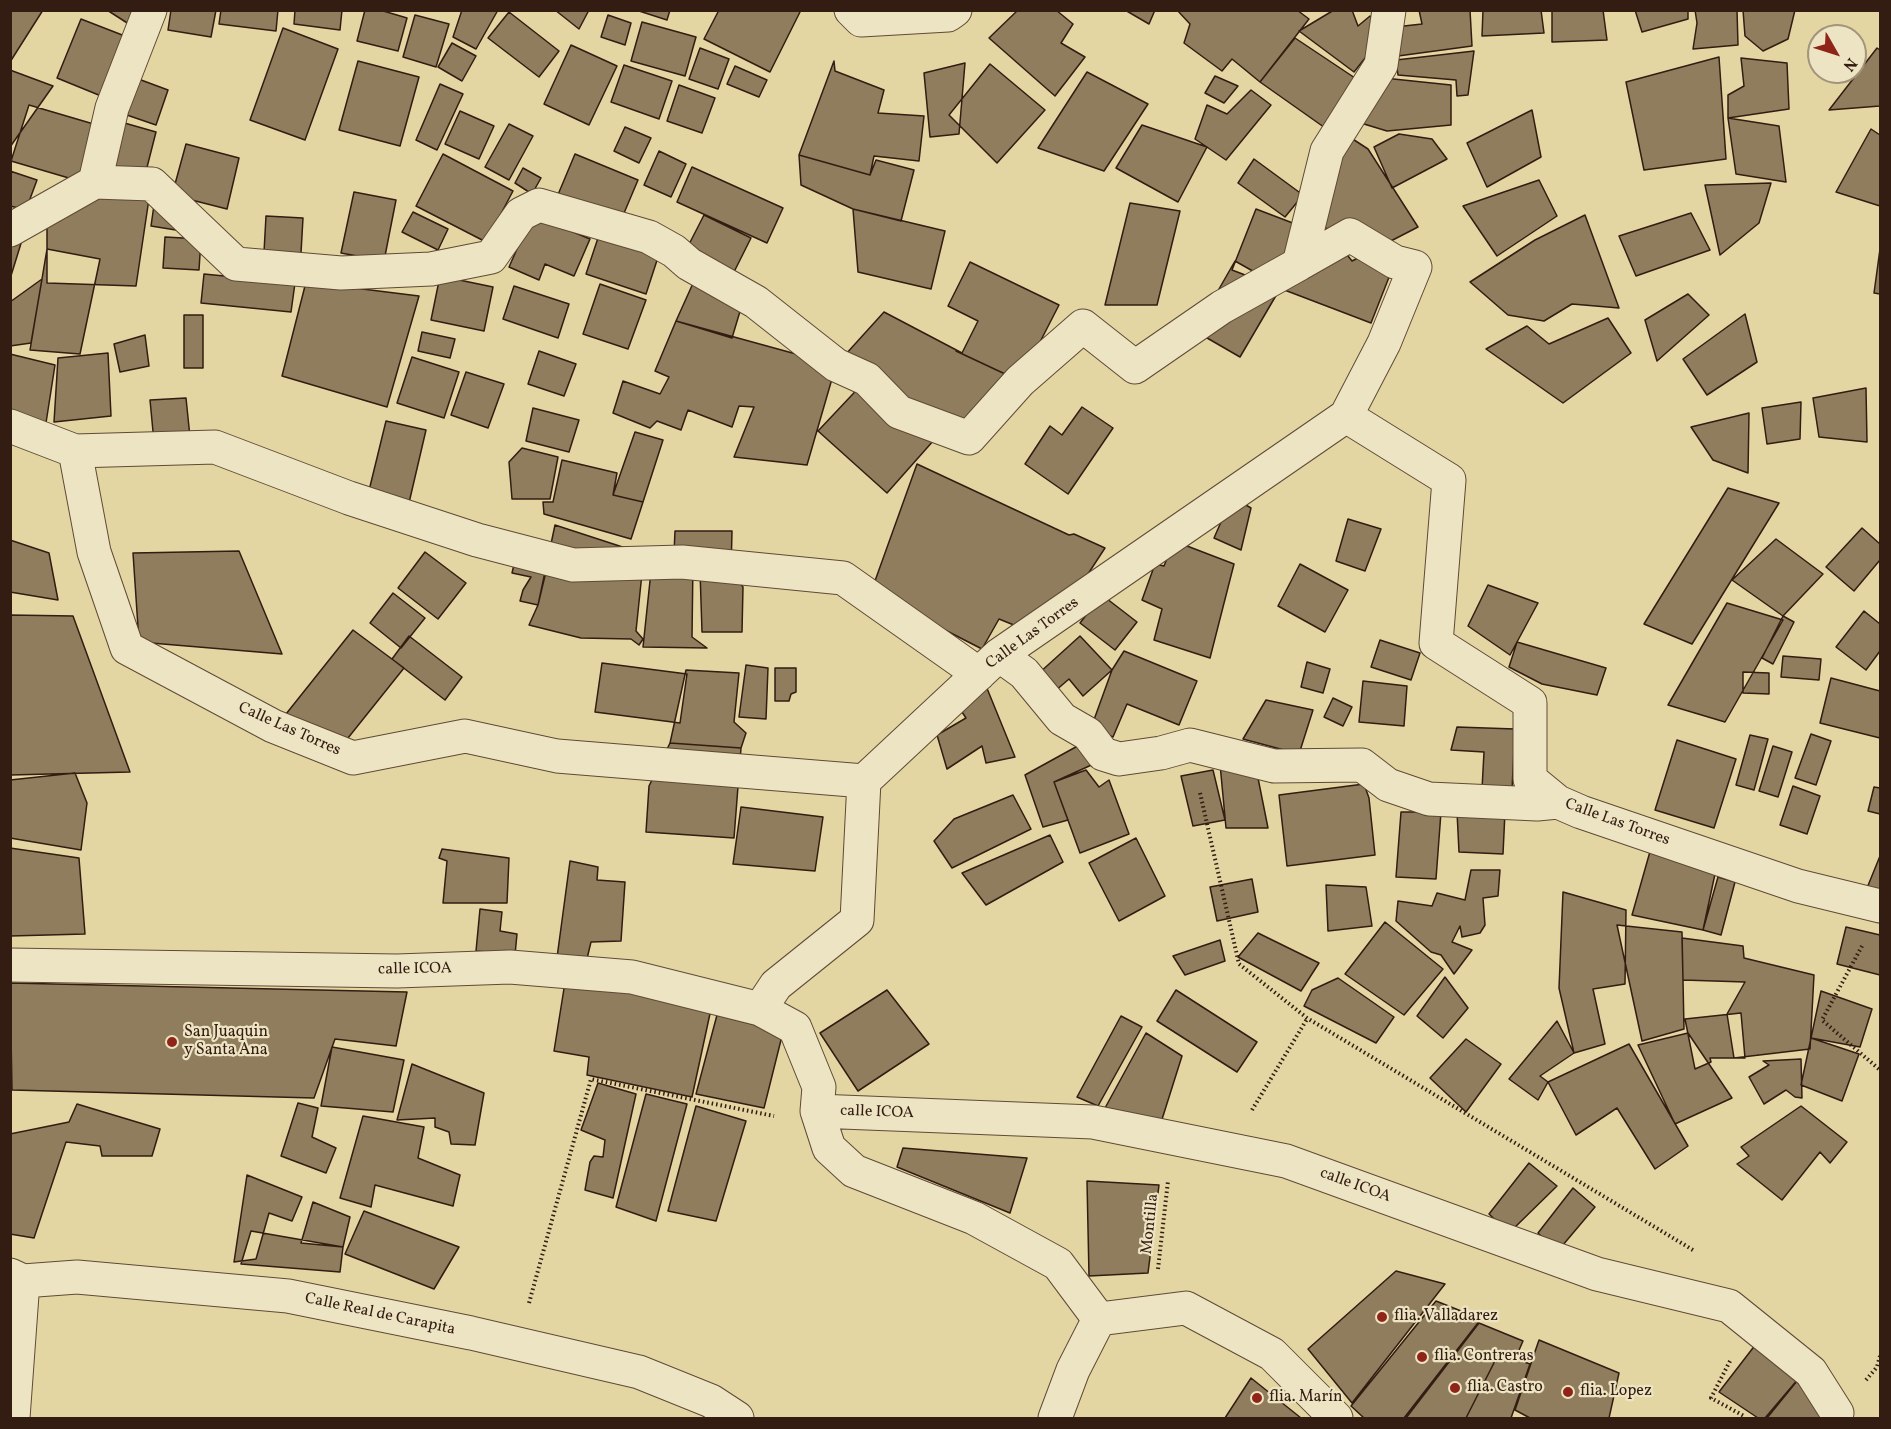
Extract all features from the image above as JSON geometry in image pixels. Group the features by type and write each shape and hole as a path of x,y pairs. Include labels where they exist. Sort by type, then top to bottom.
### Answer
{"street":[{"path":"95,183 112,108 150,10"},
{"path":"851,10 861,20 948,15 955,10"},
{"path":"1299,264 1327,152 1381,64 1389,10"},
{"path":"10,230 95,183 152,184 236,264 341,273 431,268 491,257 520,214 539,205 649,237 674,251 689,264 756,302 836,364 867,378 899,412 969,438 1020,381 1083,326 1135,367 1222,307 1350,235 1395,262 1415,267 1384,343 1346,416"},
{"name":"Calle Las Torres","path":"75,450 94,552 127,648 273,726 353,758 465,736 557,756 864,782 989,665 1346,416 1449,480 1436,643 1530,703 1530,779 1558,802 1798,886 1881,906"},
{"path":"10,426 75,450 215,447 371,505 477,540 573,565 682,562 843,578 989,665 1024,674 1062,719 1088,734 1103,754 1119,759 1161,753 1190,745 1274,766 1362,765 1388,785 1429,799 1537,804 1558,802"},
{"path":"760,1009 776,985 857,920 864,782"},
{"name":"calle ICOA","path":"10,965 398,971 510,967 632,977 760,1009 795,1028 819,1087 819,1118 829,1148 854,1171 974,1218 1058,1264 1099,1319"},
{"name":"calle ICOA","path":"819,1118 1093,1122 1286,1161 1597,1274 1729,1306 1811,1372 1837,1413"},
{"name":"Calle Real de Carapita","path":"17,1278 77,1277 288,1296 639,1372 711,1401 737,1419"},
{"path":"13,1419 17,1278"},
{"path":"1055,1419 1073,1370 1099,1319 1186,1308 1272,1354 1336,1419"}],"path":[{"path":"1190,745 1239,964 1307,1018 1695,1251"},
{"path":"1865,941 1822,1020 1881,1070"},
{"path":"1228,1149 1307,1018"},
{"path":"536,1283 591,1079 819,1118"},
{"name":"Montilla","path":"1154,1312 1172,1138"},
{"path":"1743,1419 1744,1416 1711,1398 1749,1322"}],"building":[{"path":"10,10 43,10 10,62"},
{"path":"107,10 142,10 135,28"},
{"path":"171,10 216,10 211,37 168,30"},
{"path":"221,10 278,10 276,31 219,24"},
{"path":"295,10 342,10 340,30 294,24"},
{"path":"365,10 380,10 407,18 398,51 357,41"},
{"path":"462,10 498,10 476,49 453,37"},
{"path":"555,10 589,10 579,29"},
{"path":"636,10 670,10 667,20"},
{"path":"719,10 797,10 800,12 770,72 704,39"},
{"path":"1018,10 1056,10 1073,24 1061,43 1085,57 1055,96 989,38"},
{"path":"1125,10 1155,10 1149,24"},
{"path":"1177,10 1297,10 1309,19 1260,82 1232,59 1222,71 1184,43 1190,24"},
{"path":"1334,10 1352,10 1358,26 1370,16 1385,33 1354,72 1299,31"},
{"path":"1419,10 1470,10 1472,46 1398,56 1395,27 1422,24"},
{"path":"1483,10 1541,10 1544,33 1482,36"},
{"path":"1552,10 1603,10 1607,40 1552,42"},
{"path":"1635,10 1688,10 1688,19 1642,32"},
{"path":"1695,10 1737,10 1738,45 1693,49 1697,23"},
{"path":"1743,10 1795,10 1788,39 1763,51 1745,36"},
{"path":"509,12 559,51 539,77 488,38"},
{"path":"415,15 449,24 436,67 403,57"},
{"path":"608,15 631,23 625,45 601,37"},
{"path":"81,19 130,38 106,98 57,78"},
{"path":"642,22 696,37 685,76 631,61"},
{"path":"283,28 338,49 305,140 250,120"},
{"path":"1295,38 1361,82 1328,130 1260,82"},
{"path":"452,43 476,56 462,81 438,67"},
{"path":"571,45 617,66 589,125 544,104"},
{"path":"700,48 729,59 718,89 689,79"},
{"path":"1877,48 1880,50 1880,106 1829,110 1849,84 1867,84 1867,61"},
{"path":"1474,51 1468,95 1457,96 1456,80 1398,75 1396,60"},
{"path":"1719,57 1726,159 1644,170 1626,82"},
{"path":"1741,58 1787,63 1789,109 1728,118 1728,95 1744,86"},
{"path":"358,61 419,77 400,146 339,130"},
{"path":"834,61 835,71 884,90 878,113 924,116 919,161 874,156 870,175 799,155"},
{"path":"965,63 959,134 930,137 924,73"},
{"path":"990,64 1045,110 997,163 949,115"},
{"path":"624,65 672,81 659,119 611,102"},
{"path":"735,66 767,80 759,97 727,84"},
{"path":"10,70 53,86 10,147"},
{"path":"1087,72 1148,104 1104,171 1038,148"},
{"path":"1215,76 1238,86 1224,103 1205,93"},
{"path":"133,77 168,90 156,125 121,113"},
{"path":"1384,78 1451,85 1451,125 1387,131 1354,121"},
{"path":"440,84 463,94 437,150 416,140"},
{"path":"679,85 715,98 702,133 667,121"},
{"path":"1251,90 1271,105 1226,160 1195,139 1207,105 1227,114"},
{"path":"29,105 97,125 79,181 11,161"},
{"path":"1532,110 1541,157 1487,187 1467,143"},
{"path":"460,111 494,126 479,159 445,144"},
{"path":"1728,118 1779,126 1786,182 1736,174"},
{"path":"121,122 156,132 144,179 108,170"},
{"path":"509,124 533,136 509,180 485,167"},
{"path":"1142,125 1207,147 1178,202 1116,168"},
{"path":"625,127 651,138 639,163 614,151"},
{"path":"1871,129 1880,135 1880,206 1836,192"},
{"path":"1345,134 1368,149 1418,227 1352,261 1314,213"},
{"path":"1399,134 1432,139 1447,159 1392,188 1374,147"},
{"path":"186,144 239,158 227,209 172,195"},
{"path":"659,151 686,164 671,197 644,185"},
{"path":"443,154 513,191 486,242 416,206"},
{"path":"575,154 638,180 619,225 557,197"},
{"path":"799,155 870,175 876,160 914,170 901,221 853,209 801,185"},
{"path":"1254,159 1303,195 1285,217 1238,183"},
{"path":"692,167 783,208 767,243 677,202"},
{"path":"523,168 541,178 532,194 515,183"},
{"path":"10,171 37,180 27,207 10,219"},
{"path":"1539,180 1557,216 1497,256 1463,206"},
{"path":"1771,183 1759,223 1720,255 1705,185"},
{"path":"114,189 150,192 136,286 47,283 47,225"},
{"path":"354,192 396,200 384,261 341,253"},
{"path":"1130,203 1180,211 1157,305 1105,305"},
{"path":"154,205 182,231 151,226"},
{"path":"10,206 31,211 10,279"},
{"path":"853,209 945,231 931,289 858,272"},
{"path":"1256,209 1395,262 1371,323 1232,270"},
{"path":"413,212 448,229 438,250 402,232"},
{"path":"1691,213 1710,250 1636,276 1619,236"},
{"path":"532,215 590,239 574,276 545,264 539,280 509,267"},
{"path":"704,215 751,238 730,280 683,256"},
{"path":"1585,215 1619,308 1572,304 1544,321 1508,315 1470,282 1535,240"},
{"path":"266,216 303,218 301,253 264,252"},
{"path":"602,226 662,245 646,294 586,274"},
{"path":"165,237 201,239 199,270 163,268"},
{"path":"47,249 100,259 80,354 30,350"},
{"path":"1880,249 1880,294 1874,293"},
{"path":"1235,261 1281,287 1240,357 1195,331"},
{"path":"970,262 1059,305 1020,381 956,351 962,353 978,321 948,306"},
{"path":"699,270 744,298 732,338 676,321"},
{"path":"204,274 295,283 291,312 201,303"},
{"path":"440,276 493,287 484,331 431,320"},
{"path":"42,279 31,343 10,346 10,302"},
{"path":"306,282 419,296 387,407 282,376"},
{"path":"600,284 646,300 628,349 583,334"},
{"path":"514,286 569,304 558,338 503,319"},
{"path":"1688,294 1709,315 1657,361 1645,320"},
{"path":"884,312 962,353 956,351 1020,381 969,438 836,365"},
{"path":"1745,314 1757,362 1707,395 1683,359"},
{"path":"184,315 203,315 203,368 184,368"},
{"path":"1608,318 1631,353 1563,403 1486,349 1527,326 1549,344"},
{"path":"676,321 836,365 807,465 734,457 754,407 739,406 732,427 688,410 681,430 657,421 650,428 613,413 623,381 660,394 669,377 655,371"},
{"path":"422,332 455,339 450,358 418,351"},
{"path":"145,335 149,366 120,372 114,344"},
{"path":"539,351 576,364 564,396 528,384"},
{"path":"108,353 111,416 54,422 58,358"},
{"path":"10,354 55,365 41,455 10,443"},
{"path":"412,357 459,372 444,418 397,403"},
{"path":"466,372 504,384 488,428 451,415"},
{"path":"867,379 934,440 887,493 818,431"},
{"path":"1866,388 1867,442 1819,437 1813,398"},
{"path":"186,398 190,437 154,442 150,400"},
{"path":"1801,402 1800,439 1767,444 1762,408"},
{"path":"1082,407 1113,428 1068,494 1025,464 1050,426 1062,435"},
{"path":"533,408 579,420 569,452 526,441"},
{"path":"1749,413 1748,473 1713,460 1691,427"},
{"path":"386,421 426,430 405,520 364,511"},
{"path":"635,432 663,440 643,502 613,495"},
{"path":"522,448 558,457 550,499 512,499 509,462"},
{"path":"562,460 617,473 613,495 643,502 631,539 544,514 543,502 553,502"},
{"path":"917,464 1069,535 1074,534 1105,548 1046,638 999,619 982,649 871,592"},
{"path":"1728,488 1779,503 1692,644 1644,624"},
{"path":"1232,497 1251,508 1241,550 1214,538"},
{"path":"1348,519 1381,529 1365,571 1336,561"},
{"path":"555,525 644,554 636,631 643,639 639,645 631,639 581,638 529,625 538,605"},
{"path":"1862,528 1880,544 1880,560 1854,591 1826,567"},
{"path":"675,531 732,531 731,572 674,553"},
{"path":"1776,539 1823,574 1783,616 1732,580"},
{"path":"10,540 49,553 58,600 10,592"},
{"path":"1174,541 1234,564 1210,658 1154,640 1162,609 1142,600 1155,564 1164,566"},
{"path":"239,551 282,654 139,642 133,553"},
{"path":"425,552 466,583 438,619 398,588"},
{"path":"517,552 549,559 538,605 520,601 523,590 531,577 512,573"},
{"path":"652,562 693,562 692,637 707,648 643,647"},
{"path":"1300,564 1348,590 1325,632 1278,606"},
{"path":"700,571 731,572 743,587 742,632 702,632"},
{"path":"1488,585 1538,603 1510,655 1468,626"},
{"path":"393,593 425,618 401,648 370,623"},
{"path":"1102,595 1137,622 1115,650 1080,623"},
{"path":"1727,603 1783,620 1725,722 1668,705"},
{"path":"1864,611 1880,624 1880,651 1866,670 1836,647"},
{"path":"10,615 73,616 130,772 10,775"},
{"path":"1783,616 1794,622 1773,664 1762,658"},
{"path":"353,630 404,668 336,753 286,714"},
{"path":"409,636 462,677 445,700 392,659"},
{"path":"1080,636 1112,670 1083,696 1069,679 1054,692 1038,674"},
{"path":"1380,640 1420,653 1411,680 1371,667"},
{"path":"1517,642 1606,668 1597,695 1542,684 1509,667"},
{"path":"1124,651 1197,681 1179,725 1127,704 1113,737 1091,728 1112,670"},
{"path":"1783,656 1821,659 1819,680 1781,677"},
{"path":"1307,662 1330,669 1323,693 1301,687"},
{"path":"602,663 687,674 680,723 595,712"},
{"path":"746,665 768,668 766,719 739,717"},
{"path":"775,668 796,668 796,692 791,694 789,701 775,701"},
{"path":"686,670 739,673 734,722 746,733 741,748 670,743"},
{"path":"1743,672 1769,673 1769,694 1743,693"},
{"path":"1831,678 1880,691 1880,738 1820,723"},
{"path":"984,681 1015,757 986,763 982,746 947,769 937,735 966,718 952,697"},
{"path":"1363,681 1407,686 1404,726 1359,722"},
{"path":"1333,698 1352,707 1343,726 1324,717"},
{"path":"1266,700 1313,710 1299,754 1243,739"},
{"path":"1457,727 1515,729 1512,790 1482,789 1484,752 1451,750"},
{"path":"1811,734 1831,741 1816,785 1795,778"},
{"path":"1750,735 1768,739 1754,790 1736,785"},
{"path":"1677,740 1736,759 1714,828 1655,810"},
{"path":"670,743 741,748 734,838 646,832 649,786"},
{"path":"1083,743 1098,762 1054,782 1068,820 1043,827 1025,775"},
{"path":"1773,746 1792,752 1778,797 1759,791"},
{"path":"1220,764 1257,773 1268,828 1226,828"},
{"path":"1086,770 1099,787 1109,780 1129,834 1080,853 1054,782"},
{"path":"1213,770 1225,820 1193,826 1181,776"},
{"path":"75,773 87,803 81,850 10,838 10,780"},
{"path":"1364,784 1369,798 1375,855 1287,866 1279,795"},
{"path":"1793,786 1820,796 1807,834 1780,825"},
{"path":"1874,787 1880,788 1880,814 1868,811"},
{"path":"1013,795 1031,829 952,868 934,841 954,819"},
{"path":"741,807 823,817 815,871 733,864"},
{"path":"1401,812 1441,812 1436,879 1396,877"},
{"path":"1457,812 1505,812 1503,854 1459,852"},
{"path":"1050,835 1063,862 986,905 962,873"},
{"path":"1136,838 1165,896 1119,921 1089,863"},
{"path":"1653,841 1718,860 1703,930 1632,915"},
{"path":"10,848 79,858 85,934 10,936"},
{"path":"442,849 509,858 507,903 443,903 447,861 439,858"},
{"path":"1880,856 1880,893 1867,888"},
{"path":"570,861 598,867 597,880 625,882 621,941 591,942 585,967 556,965"},
{"path":"1471,870 1500,870 1498,896 1483,898 1485,925 1480,933 1462,937 1460,926 1452,942 1472,950 1454,974 1441,955 1431,952 1396,921 1398,901 1432,906 1437,893 1465,900"},
{"path":"1718,877 1735,882 1721,935 1703,930"},
{"path":"1252,879 1258,912 1217,921 1210,887"},
{"path":"1326,885 1366,887 1372,926 1328,931"},
{"path":"1563,892 1626,910 1625,984 1593,989 1605,1044 1574,1053 1559,988"},
{"path":"480,909 502,912 500,931 517,934 515,955 476,951"},
{"path":"1385,922 1443,969 1404,1015 1345,974"},
{"path":"1617,925 1682,932 1684,1029 1642,1041"},
{"path":"1846,927 1880,935 1880,975 1837,964"},
{"path":"1258,933 1319,963 1301,991 1238,957"},
{"path":"1682,938 1743,946 1744,958 1814,975 1810,1049 1734,1058 1727,1014 1745,982 1683,980"},
{"path":"1220,940 1225,961 1185,975 1173,956"},
{"path":"566,976 711,1009 692,1097 587,1075 589,1057 554,1051"},
{"path":"1445,977 1468,1008 1443,1038 1417,1016"},
{"path":"1338,978 1394,1017 1376,1043 1304,1006 1312,990"},
{"name":"San Juaquin y Santa Ana","path":"10,983 407,992 396,1046 335,1039 314,1098 12,1090"},
{"path":"887,990 929,1044 858,1091 820,1033"},
{"path":"1176,990 1257,1042 1237,1072 1157,1021"},
{"path":"1821,991 1872,1009 1860,1047 1811,1038"},
{"path":"1741,1013 1745,1058 1710,1058 1711,1062 1695,1069 1685,1019"},
{"path":"717,1015 783,1032 764,1108 696,1094"},
{"path":"1121,1016 1142,1027 1098,1106 1077,1097"},
{"path":"1557,1021 1574,1053 1540,1076 1548,1082 1538,1100 1509,1079"},
{"path":"1146,1033 1182,1056 1158,1132 1105,1108"},
{"path":"1688,1033 1732,1098 1675,1124 1638,1045"},
{"path":"1811,1038 1859,1054 1842,1101 1801,1085"},
{"path":"1466,1039 1501,1064 1466,1112 1430,1078"},
{"path":"1629,1044 1688,1146 1655,1169 1617,1108 1576,1135 1548,1082"},
{"path":"332,1047 404,1060 393,1112 321,1106"},
{"path":"1801,1059 1802,1098 1795,1097 1786,1090 1764,1104 1749,1077 1769,1065 1763,1061"},
{"path":"412,1064 484,1093 475,1145 451,1144 449,1132 435,1127 435,1118 397,1120"},
{"path":"598,1083 636,1094 613,1198 585,1190 590,1162 594,1156 603,1157 605,1140 581,1130"},
{"path":"646,1094 687,1104 656,1221 616,1207"},
{"path":"298,1103 318,1108 312,1137 336,1148 326,1173 281,1156"},
{"path":"77,1104 160,1129 152,1156 102,1156 100,1146 66,1142 34,1238 10,1234 10,1134 69,1122"},
{"path":"696,1106 746,1121 716,1221 668,1211"},
{"path":"1801,1106 1847,1142 1830,1163 1820,1152 1782,1200 1737,1164 1749,1156 1741,1147"},
{"path":"363,1116 424,1127 418,1158 460,1175 453,1206 375,1185 371,1207 340,1198"},
{"path":"903,1148 1027,1158 1010,1213 897,1167"},
{"path":"1529,1163 1557,1186 1509,1233 1489,1214"},
{"path":"247,1175 302,1197 292,1221 269,1213 256,1259 234,1262"},
{"path":"1087,1181 1159,1185 1148,1273 1089,1276"},
{"path":"1573,1188 1595,1207 1557,1252 1538,1233"},
{"path":"313,1202 350,1217 343,1247 301,1243"},
{"path":"364,1211 459,1247 434,1289 345,1254"},
{"path":"251,1231 343,1247 340,1272 241,1264"},
{"name":"flia. Valladarez","path":"1396,1271 1445,1284 1352,1403 1308,1349"},
{"name":"flia. Contreras","path":"1436,1301 1481,1319 1404,1418 1364,1418 1351,1406"},
{"name":"flia. Castro","path":"1479,1323 1523,1341 1516,1357 1499,1353 1466,1418 1406,1418"},
{"name":"flia. Lopez","path":"1539,1340 1619,1373 1609,1418 1530,1418 1515,1410"},
{"path":"1756,1344 1799,1378 1765,1418 1758,1418 1719,1392"},
{"path":"1499,1353 1530,1364 1511,1418 1466,1418"},
{"name":"flia. Marín","path":"1251,1378 1301,1418 1225,1418"},
{"path":"1797,1381 1826,1418 1767,1418"}],"place":[{"name":"San Juaquin y Santa Ana","path":"172,1042"},
{"name":"flia. Valladarez","path":"1382,1317"},
{"name":"flia. Contreras","path":"1422,1357"},
{"name":"flia. Castro","path":"1455,1388"},
{"name":"flia. Lopez","path":"1568,1392"},
{"name":"flia. Marín","path":"1257,1398"}]}
